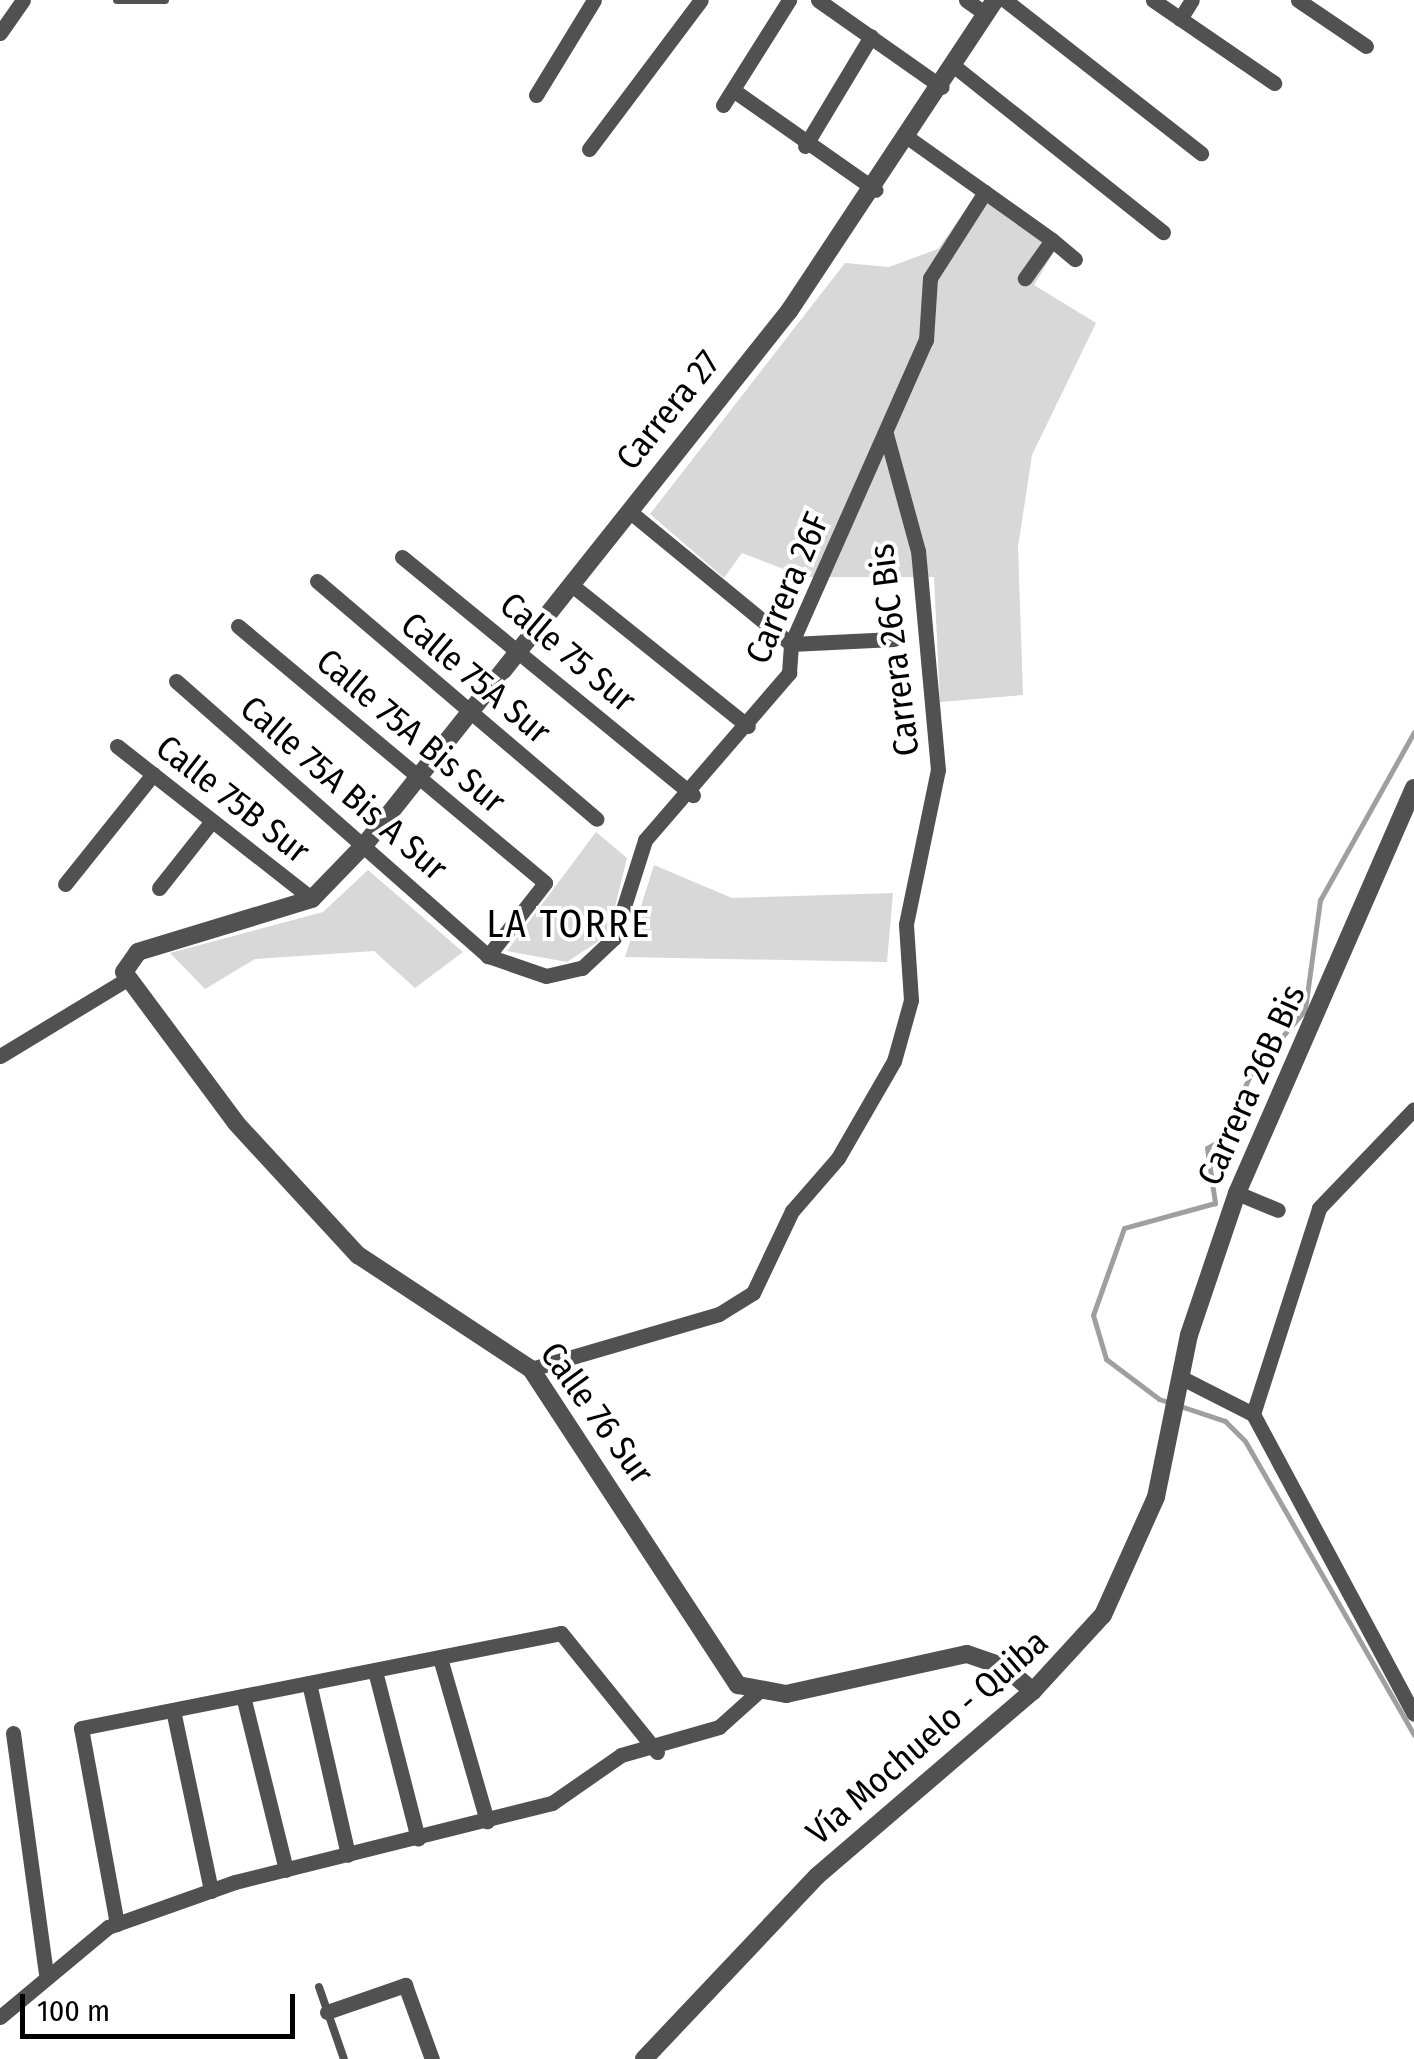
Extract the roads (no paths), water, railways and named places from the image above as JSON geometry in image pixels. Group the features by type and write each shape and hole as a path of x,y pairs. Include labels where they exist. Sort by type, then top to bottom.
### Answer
{"street":[{"path":"0,33 23,0"},
{"path":"536,96 594,0"},
{"path":"589,149 701,0"},
{"path":"723,105 789,0"},
{"path":"818,0 942,87"},
{"path":"966,0 991,7"},
{"path":"1005,0 1201,154"},
{"path":"1153,0 1274,83"},
{"path":"1180,19 1192,0"},
{"path":"1298,0 1366,46"},
{"name":"Carrera 27","path":"312,899 366,843 522,651 876,190 991,7"},
{"path":"805,146 871,36"},
{"path":"954,66 1163,232"},
{"path":"733,90 805,146 876,190"},
{"path":"910,140 1075,259"},
{"name":"Carrera 26F","path":"582,968 614,938 645,840 693,795 790,673 791,644 926,340 930,278 985,192"},
{"path":"1025,278 1052,240"},
{"name":"Carrera 26C Bis","path":"531,1370 719,1314 753,1293 792,1211 868,1113 911,1000 906,924 932,810 937,717 918,551 886,434"},
{"path":"628,511 791,644 894,640"},
{"name":"Calle 75 Sur","path":"402,557 522,651 693,795"},
{"name":"Calle 75A Sur","path":"317,581 598,819"},
{"path":"573,586 748,726"},
{"name":"Calle 75A Bis Sur","path":"238,626 545,883 488,956"},
{"name":"Calle 75A Bis A Sur","path":"176,681 366,843 488,956 546,976 582,968"},
{"name":"Calle 75B Sur","path":"117,746 312,899"},
{"path":"65,884 153,774"},
{"name":"Carrera 26B Bis","path":"1177,1417 1181,1386 1237,1193 1414,788"},
{"path":"159,888 212,820"},
{"path":"0,1056 124,980 138,952 312,899"},
{"name":"Calle 76 Sur","path":"124,980 236,1123 358,1254 531,1370 714,1656 758,1692"},
{"path":"1253,1414 1318,1208 1414,1109"},
{"path":"1237,1193 1278,1210"},
{"path":"1181,1386 1253,1414 1414,1714"},
{"name":"Vía Mochuelo - Quiba","path":"644,2059 817,1876 1033,1691 1103,1615 1156,1497 1177,1417"},
{"path":"117,1924 81,1728 560,1633 657,1752"},
{"path":"0,2017 46,1973 117,1924 210,1891 552,1803 621,1755 657,1752 719,1727 758,1692 844,1686 967,1654 1033,1691"},
{"path":"440,1658 487,1821"},
{"path":"375,1670 418,1839"},
{"path":"310,1683 348,1856"},
{"path":"243,1696 286,1870"},
{"path":"173,1710 210,1891"},
{"path":"13,1734 46,1973"},
{"path":"328,2012 405,1985 432,2059"}],"lane":[{"path":"117,0 165,0"},
{"path":"319,1988 344,2059"}],"waterway":[{"path":"1414,732 1320,900 1305,1010 1251,1073 1221,1140 1207,1148 1215,1203 1124,1228 1093,1315 1106,1359 1159,1399 1225,1421 1245,1441 1414,1735"}],"district":[{"name":"LA TORRE","path":"569,925"}]}
